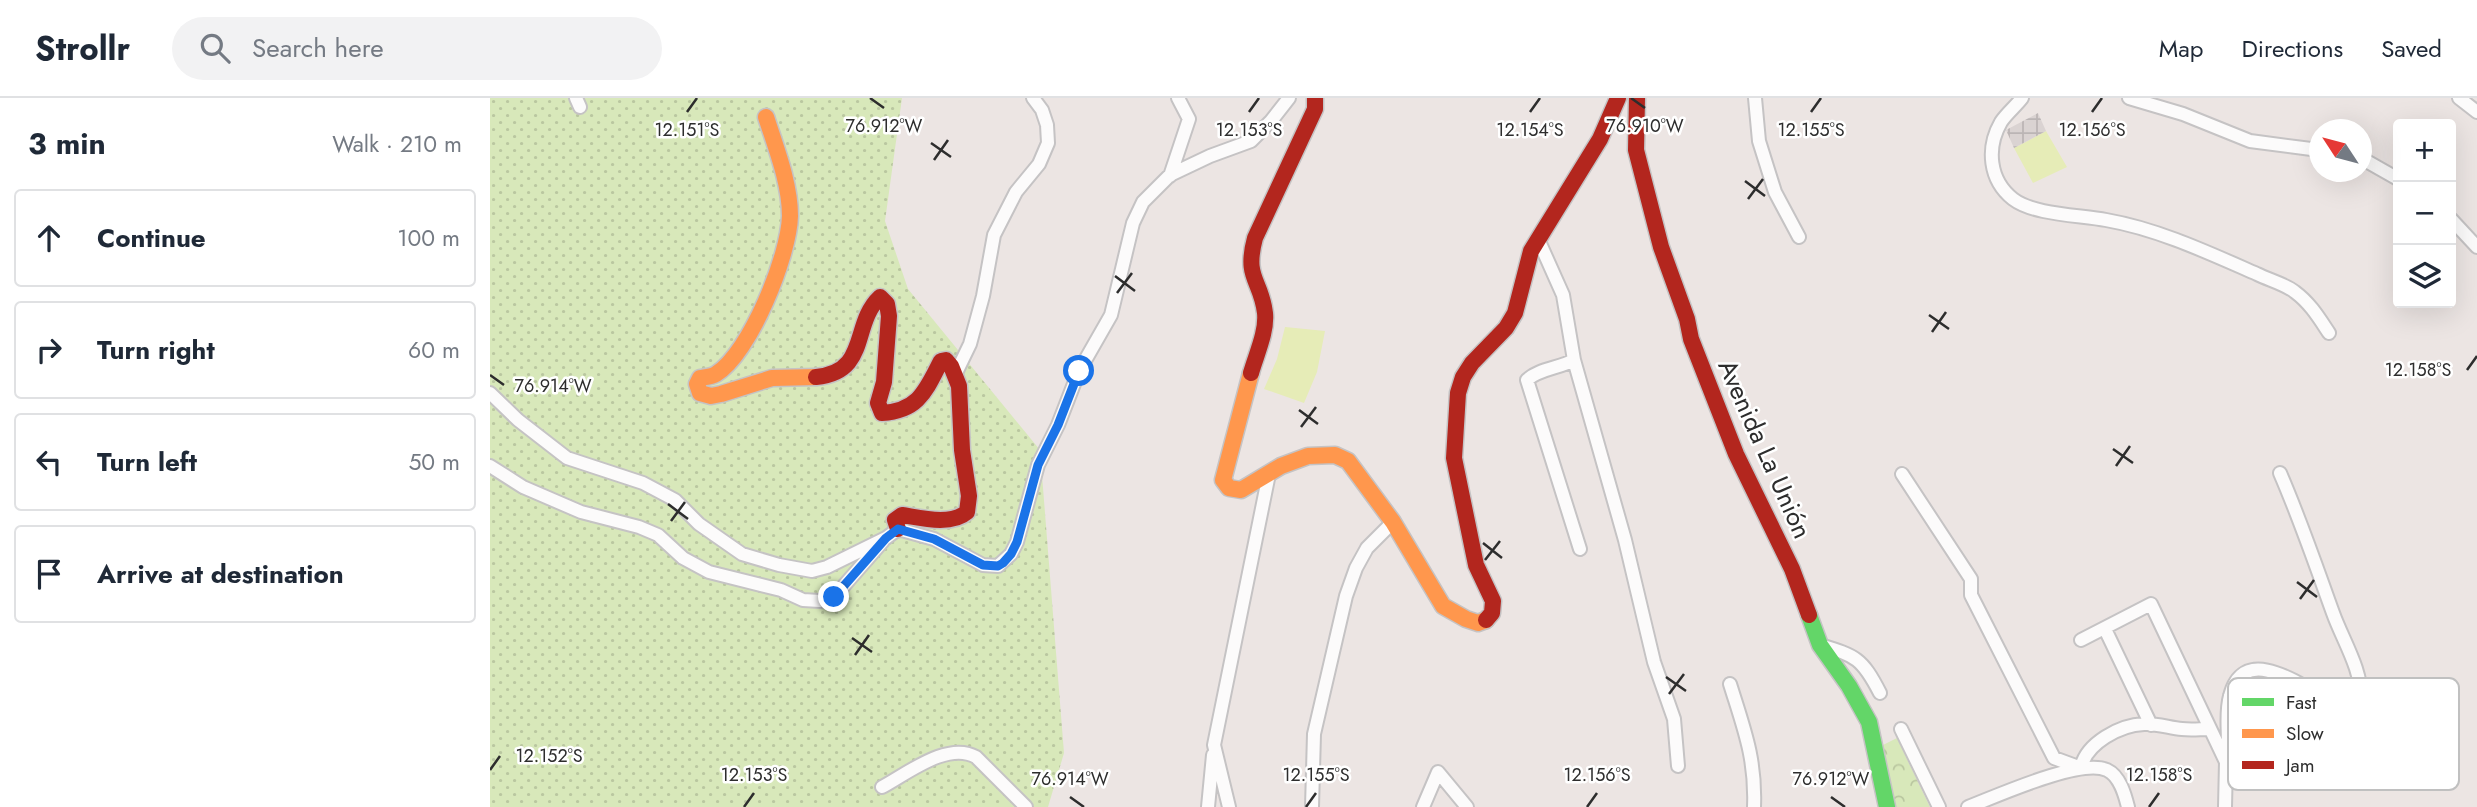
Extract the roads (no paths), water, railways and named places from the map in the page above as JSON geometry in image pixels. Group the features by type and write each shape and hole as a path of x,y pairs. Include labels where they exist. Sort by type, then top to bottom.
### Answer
{"street":[{"path":"955,375 970,344 983,296 994,235 1016,192 1038,164 1048,144 1047,125 1042,110 1033,98"},
{"path":"1170,176 1189,119 1178,98"},
{"path":"490,393 518,420 567,458 643,483 675,500 699,524 742,554 812,571 827,568 892,534 934,539 983,565 998,566 1011,554 1038,465 1058,425 1079,371 1111,315 1133,223 1143,202 1170,176 1210,156 1251,141 1289,98"},
{"path":"1315,98 1315,109 1250,254 1250,270 1265,306 1265,320 1223,480 1227,487 1237,491 1287,461 1338,454 1348,460 1392,522 1443,606 1466,619 1478,622 1489,619 1493,601 1476,565 1454,458 1458,393 1463,377 1472,363 1506,328 1515,313 1531,251 1600,139 1618,98"},
{"name":"Avenida La Unión","path":"1637,98 1636,150 1661,247 1687,319 1691,339 1736,454 1792,569 1821,645 1869,722 1887,807"},
{"path":"1755,98 1759,141 1775,192 1799,237"},
{"path":"2022,98 2001,122 1992,146 1991,161 2002,190 2016,201 2032,208 2110,221 2209,253 2294,290 2311,306 2329,333"},
{"path":"2129,98 2183,114 2250,141 2309,149"},
{"path":"2459,98 2477,112"},
{"path":"490,466 523,487 580,512 639,527 658,535 683,558 709,572 781,590 803,600 820,601 834,597 892,534 895,520 902,515 933,520 964,516 969,496 962,450 959,386 955,375 951,366 942,360 931,384 912,407 895,414 883,413 877,406 877,400 883,388 890,320 889,308 880,297 872,303 857,351 847,366 828,375 773,377 724,394 708,397 700,393 696,384 700,378 715,376 740,350 760,317 786,244 790,216 781,168 766,117"},
{"path":"2372,164 2393,176"},
{"path":"2456,224 2477,247"},
{"path":"1538,239 1563,295 1574,360 1625,540 1654,662 1674,719 1678,766"},
{"path":"1574,360 1531,376 1527,380 1580,549"},
{"path":"2280,472 2305,532 2357,678"},
{"path":"1208,807 1214,746 1269,474"},
{"path":"1902,474 1971,579 1971,595 2049,751 2063,763 2081,768 2107,770 2117,779 2128,807"},
{"path":"1312,807 1314,734 1346,596 1367,548 1392,522"},
{"path":"2081,640 2151,604 2226,762"},
{"path":"2105,629 2151,725"},
{"path":"1821,645 1852,654 1871,675 1880,693"},
{"path":"2238,678 2251,669 2263,669 2287,678"},
{"path":"1730,684 1748,739 1755,776 1755,807"},
{"path":"2081,768 2083,757 2105,738 2121,729 2145,723 2183,729 2209,729"},
{"path":"1901,729 1939,807"},
{"path":"1214,746 1229,807"},
{"path":"883,787 944,754 967,752 976,757 1026,807"},
{"path":"2225,806 2228,754"},
{"path":"1968,807 2081,768"},
{"path":"1423,807 1438,772 1467,807"}]}
